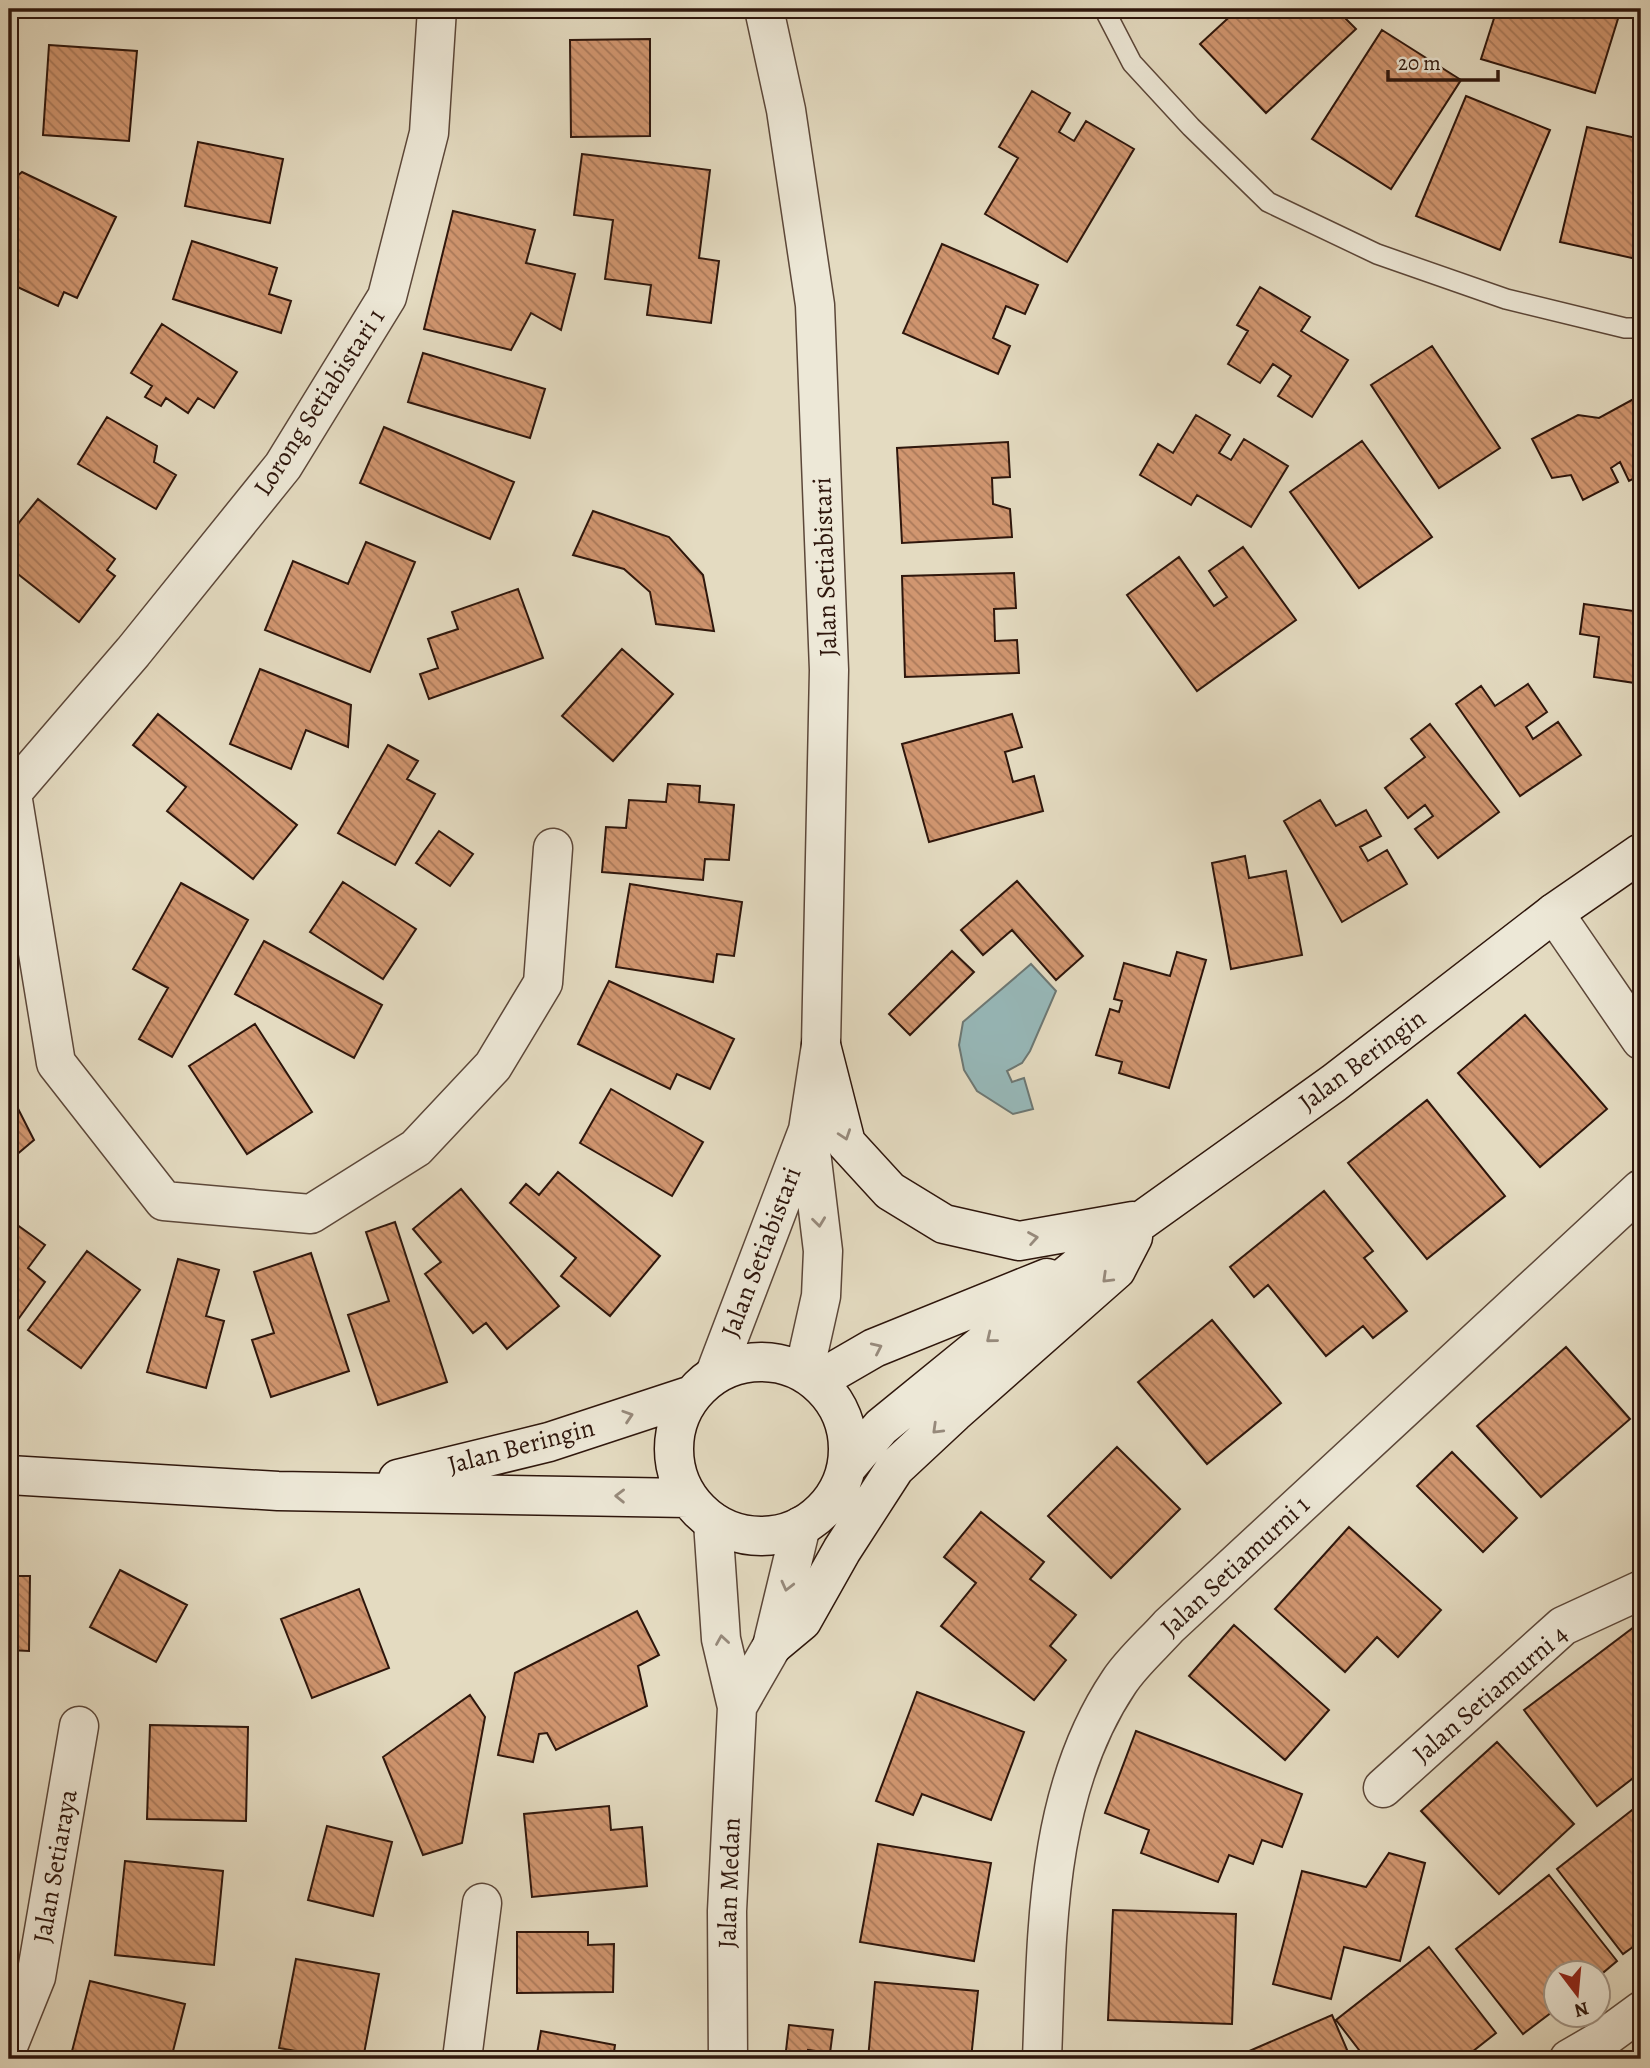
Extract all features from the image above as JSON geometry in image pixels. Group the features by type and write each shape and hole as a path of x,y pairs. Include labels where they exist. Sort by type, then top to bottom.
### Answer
{"street":[{"name":"Lorong Setiabistari 1","path":"10,795 133,652 283,466 387,297 429,133 437,9"},
{"name":"Jalan Setiabistari","path":"703,1385 808,1130 821,1045 829,670 815,305 786,110 764,9"},
{"path":"10,795 56,1063 164,1201 310,1214 416,1148 493,1066 543,983 553,848"},
{"name":"Jalan Beringin","path":"847,1467 881,1427 1081,1264 1334,1083 1554,913 1641,853"},
{"path":"1554,913 1641,1040"},
{"path":"821,1045 846,1143 890,1191 944,1224 1019,1241 1142,1220"},
{"name":"Jalan Setiabistari","path":"808,1130 823,1251 821,1296 810,1376"},
{"name":"Jalan Setiamurni 1","path":"1042,2059 1046,1940 1064,1803 1086,1738 1120,1680 1169,1626 1641,1189"},
{"path":"772,1646 802,1621 842,1550 895,1468 1116,1270 1142,1220"},
{"name":"Jalan Beringin","path":"810,1376 1081,1264"},
{"path":"759,1361 782,1363 810,1376 834,1398 844,1420 849,1443 847,1467 831,1502 801,1526 765,1536 747,1535 701,1510 677,1472 673,1446 678,1419 703,1385 736,1365 759,1361"},
{"name":"Jalan Beringin","path":"349,1491 549,1442 703,1385"},
{"name":"Jalan Beringin","path":"9,1475 278,1491 349,1491 701,1510"},
{"name":"Jalan Medan","path":"701,1510 721,1639 737,1707 727,1912 728,2059"},
{"name":"Jalan Medan","path":"737,1707 772,1646 801,1526"},
{"name":"Jalan Setiamurni 4","path":"1383,1788 1563,1626 1641,1590"},
{"name":"Jalan Setiaraya","path":"9,2044 36,1977 79,1726"},
{"path":"462,2059 482,1903"},
{"path":"1569,2059 1600,2041 1641,2011"}],"lane":[{"path":"1104,9 1132,63 1191,127 1268,202 1377,254 1506,299 1625,327 1641,328"}],"water":[{"path":"1031,964 1056,991 1030,1051 1022,1063 1007,1071 1012,1082 1024,1078 1033,1109 1013,1114 977,1091 964,1070 959,1045 963,1022"}],"building":[{"path":"256,9 352,9 351,17 256,13"},
{"path":"473,9 618,9 618,16 473,12"},
{"path":"1238,9 1336,9 1356,29 1266,113 1200,44"},
{"path":"1497,9 1621,9 1595,93 1481,59"},
{"path":"1382,30 1461,80 1391,189 1312,139"},
{"path":"650,39 650,136 571,137 570,40"},
{"path":"49,45 137,51 129,141 43,135"},
{"path":"1032,91 1070,113 1059,132 1074,141 1086,121 1134,149 1067,262 985,214 1018,158 999,147"},
{"path":"1466,96 1550,130 1500,250 1416,216"},
{"path":"1587,127 1641,139 1641,260 1560,242"},
{"path":"198,142 283,159 270,223 185,206"},
{"path":"582,154 710,170 699,258 719,261 711,323 647,315 651,285 605,279 613,220 574,215"},
{"path":"22,172 116,217 77,298 64,292 58,306 9,283 9,183"},
{"path":"453,211 535,230 526,263 575,274 561,330 531,313 511,350 424,329"},
{"path":"192,241 277,268 269,294 291,301 281,333 173,299"},
{"path":"942,244 1038,285 1025,314 1006,306 993,338 1010,346 998,374 903,333"},
{"path":"1260,287 1310,317 1301,331 1348,360 1312,417 1278,396 1291,376 1273,364 1260,383 1228,364 1248,331 1237,325"},
{"path":"162,324 237,372 214,408 198,398 188,413 166,398 161,406 145,397 152,386 131,373"},
{"path":"1432,346 1500,448 1439,488 1371,385"},
{"path":"423,353 545,389 530,438 408,402"},
{"path":"1641,395 1641,475 1629,481 1620,462 1611,468 1618,482 1583,500 1571,475 1552,478 1532,439 1578,415 1599,418"},
{"path":"1196,415 1230,435 1219,453 1231,460 1244,439 1288,466 1251,527 1197,495 1191,505 1140,475 1158,444 1173,453"},
{"path":"107,417 157,446 154,462 176,475 156,509 78,464"},
{"path":"384,427 514,482 490,539 360,483"},
{"path":"1362,441 1432,537 1359,588 1290,492"},
{"path":"1008,442 1010,477 992,478 993,504 1010,509 1012,537 902,543 897,448"},
{"path":"38,499 115,559 107,570 115,576 79,622 9,567 9,535"},
{"path":"593,511 669,537 703,575 714,631 656,624 650,592 624,569 573,555"},
{"path":"366,542 415,562 370,672 265,630 293,561 348,584"},
{"path":"1243,547 1296,620 1197,691 1127,595 1179,557 1214,606 1227,597 1209,571"},
{"path":"1014,573 1016,608 994,609 995,641 1017,640 1019,673 905,677 902,576"},
{"path":"518,589 543,658 429,699 420,674 438,668 428,639 458,629 452,612"},
{"path":"1584,604 1641,612 1641,668 1637,667 1635,683 1594,677 1599,637 1580,634"},
{"path":"622,649 673,694 613,761 562,716"},
{"path":"260,669 351,705 348,747 306,730 291,769 230,744"},
{"path":"1528,684 1547,712 1526,727 1533,739 1558,722 1581,755 1520,796 1456,704 1481,686 1495,706"},
{"path":"158,714 297,825 253,879 167,811 186,787 133,745"},
{"path":"1012,714 1022,747 1005,752 1013,782 1034,776 1043,811 929,842 902,744"},
{"path":"1430,724 1499,812 1438,858 1415,829 1433,816 1425,805 1408,818 1385,788 1425,757 1411,739"},
{"path":"388,745 418,761 407,779 435,794 395,865 338,833"},
{"path":"668,784 700,786 699,802 734,805 729,860 705,859 703,880 602,872 606,827 626,828 629,800 666,802"},
{"path":"1320,800 1336,826 1366,810 1381,836 1360,847 1368,861 1387,850 1407,884 1342,922 1284,821"},
{"path":"439,831 473,854 450,886 416,863"},
{"path":"1245,856 1249,878 1286,871 1302,955 1231,969 1212,863"},
{"path":"1017,881 1083,956 1056,980 1012,930 983,955 961,930"},
{"path":"343,882 416,929 383,979 310,932"},
{"path":"181,883 248,920 172,1057 139,1039 168,988 133,969"},
{"path":"630,884 742,902 734,956 717,954 713,982 616,967"},
{"path":"264,941 382,1005 354,1058 235,994"},
{"path":"952,951 974,972 910,1035 889,1014"},
{"path":"1177,952 1206,960 1169,1088 1119,1073 1122,1062 1096,1055 1110,1009 1119,1012 1122,1001 1114,999 1124,963 1170,976"},
{"path":"609,981 734,1039 710,1089 677,1074 670,1089 578,1044"},
{"path":"1525,1015 1607,1109 1540,1167 1458,1073"},
{"path":"255,1024 312,1112 247,1154 189,1066"},
{"path":"611,1089 703,1142 672,1196 580,1143"},
{"path":"9,1091 34,1140 9,1161"},
{"path":"1427,1100 1505,1196 1427,1259 1348,1163"},
{"path":"558,1172 660,1256 610,1316 561,1276 576,1258 510,1203 526,1184 539,1195"},
{"path":"461,1189 559,1306 507,1349 486,1323 473,1333 425,1274 441,1262 413,1229"},
{"path":"1324,1191 1373,1251 1364,1258 1407,1311 1373,1338 1363,1326 1326,1356 1268,1285 1254,1297 1230,1267"},
{"path":"9,1219 45,1245 28,1268 45,1282 9,1332"},
{"path":"395,1222 447,1382 378,1405 348,1315 389,1301 366,1232"},
{"path":"87,1251 140,1290 81,1368 28,1330"},
{"path":"311,1253 349,1371 271,1397 252,1340 274,1333 254,1272"},
{"path":"178,1259 219,1270 206,1316 224,1321 206,1388 147,1372"},
{"path":"1212,1320 1281,1403 1207,1464 1138,1382"},
{"path":"1566,1347 1630,1419 1541,1497 1477,1426"},
{"path":"1117,1447 1180,1509 1111,1578 1048,1516"},
{"path":"1452,1452 1517,1518 1483,1552 1417,1486"},
{"path":"981,1512 1044,1562 1030,1579 1076,1615 1050,1646 1066,1660 1034,1700 941,1626 976,1583 944,1557"},
{"path":"1349,1527 1441,1610 1398,1657 1377,1637 1345,1672 1275,1609"},
{"path":"120,1570 187,1605 156,1662 90,1627"},
{"path":"9,1576 30,1576 29,1651 9,1650"},
{"path":"359,1589 389,1668 312,1698 281,1619"},
{"path":"637,1611 659,1655 638,1666 647,1706 556,1750 547,1733 539,1734 533,1762 498,1755 515,1673"},
{"path":"1638,1624 1641,1629 1641,1660 1635,1665 1641,1672 1641,1772 1597,1806 1524,1710"},
{"path":"1234,1625 1329,1710 1285,1760 1189,1676"},
{"path":"917,1692 1024,1732 991,1820 922,1794 913,1815 876,1801"},
{"path":"470,1695 485,1717 462,1843 423,1855 383,1757"},
{"path":"150,1725 248,1727 246,1821 147,1819"},
{"path":"1136,1731 1302,1794 1282,1847 1262,1840 1253,1864 1229,1855 1218,1882 1141,1853 1149,1830 1105,1813"},
{"path":"1497,1742 1574,1824 1499,1894 1421,1811"},
{"path":"1641,1803 1641,1941 1623,1954 1557,1869"},
{"path":"609,1806 611,1830 642,1827 647,1886 532,1897 524,1814"},
{"path":"327,1826 392,1842 373,1916 308,1900"},
{"path":"878,1844 991,1863 974,1961 860,1942"},
{"path":"1389,1853 1425,1863 1400,1961 1344,1947 1331,1999 1273,1984 1302,1871 1366,1887"},
{"path":"125,1861 223,1871 214,1965 115,1955"},
{"path":"1549,1875 1617,1961 1612,1965 1612,1960 1542,1960 1542,2020 1523,2034 1456,1949"},
{"path":"1113,1910 1236,1914 1232,2024 1108,2020"},
{"path":"517,1932 588,1932 588,1945 614,1944 613,1992 517,1993"},
{"path":"1429,1947 1496,2033 1463,2059 1366,2059 1336,2020"},
{"path":"296,1959 379,1974 363,2059 340,2059 279,2048"},
{"path":"90,1981 185,2004 171,2059 70,2059"},
{"path":"875,1982 978,1991 971,2059 868,2059"},
{"path":"1332,2015 1351,2059 1231,2059"},
{"path":"789,2025 833,2030 830,2053 808,2050 807,2059 785,2059"},
{"path":"541,2031 615,2045 613,2059 536,2059"}]}
